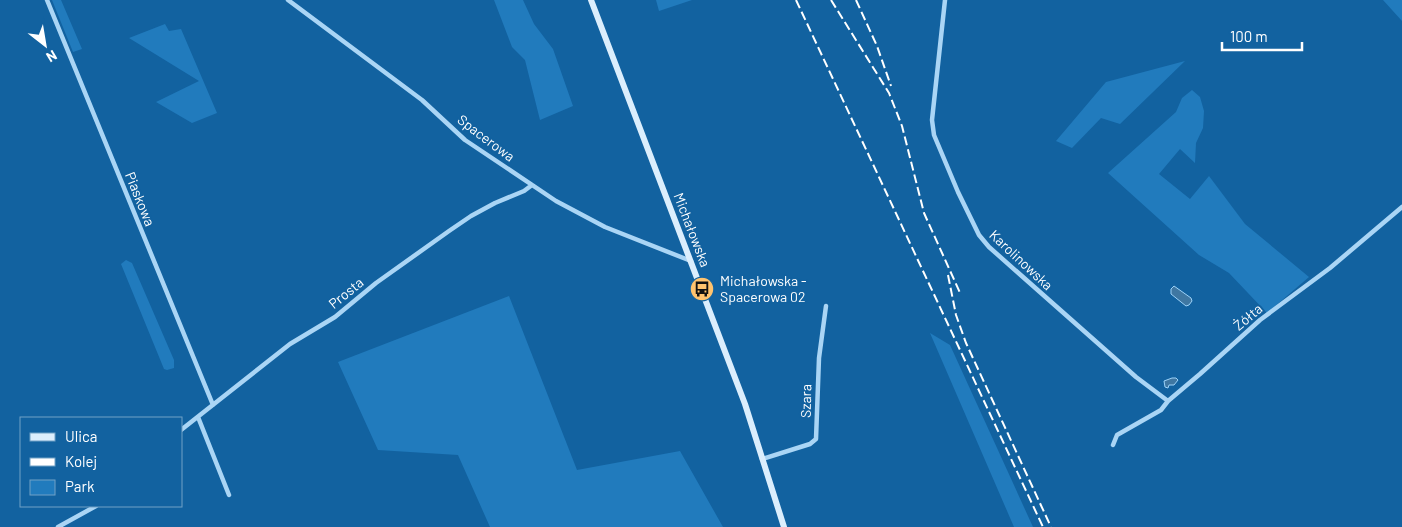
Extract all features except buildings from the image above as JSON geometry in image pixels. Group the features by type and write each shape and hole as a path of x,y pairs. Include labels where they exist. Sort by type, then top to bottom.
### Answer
{"street":[{"name":"Piaskowa","path":"47,0 213,405"},
{"name":"Spacerowa","path":"288,0 422,100 466,140 560,204 605,227 691,261"},
{"name":"Michałowska","path":"591,0 745,404 784,527"},
{"name":"Karolinowska","path":"945,0 932,120 934,134 958,192 979,235 997,255 1104,350 1168,401"},
{"name":"Prosta","path":"182,429 290,344 335,317 376,283 449,231 471,216 524,191 532,185"},
{"name":"Żółta","path":"1113,445 1117,435 1156,414 1168,401 1260,320 1330,268 1402,207"},
{"name":"Szara","path":"762,459 813,443 816,439 819,358 826,306"},
{"path":"198,418 229,495"},
{"path":"58,527 94,507"}],"green space":[{"path":"52,0 61,0 82,49 73,52"},
{"path":"494,0 523,0 534,24 553,49 573,106 540,120 525,60 512,47"},
{"path":"656,0 692,0 659,11"},
{"path":"1383,0 1402,0 1402,21"},
{"path":"165,24 169,31 181,29 217,113 192,123 156,102 199,81 129,38"},
{"path":"1185,61 1120,124 1101,118 1072,148 1056,141 1106,82"},
{"path":"1192,90 1200,97 1204,111 1203,128 1196,143 1195,163 1180,149 1159,174 1190,199 1209,176 1245,224 1309,277 1267,313 1229,273 1199,255 1108,173 1176,112 1182,98"},
{"path":"126,260 132,263 174,360 174,368 164,369 121,264"},
{"path":"509,296 577,470 680,451 723,527 490,527 458,455 378,450 338,362"},
{"path":"930,333 950,345 1033,527 1014,527"}],"shaded area":[{"path":"1174,286 1191,298 1192,301 1189,305 1186,306 1171,294 1171,289"},
{"path":"1172,378 1178,380 1174,385 1169,385 1168,388 1165,387 1164,381"}],"railway":[{"path":"796,0 1043,527"},
{"path":"831,0 889,93 902,126 924,213 961,295"},
{"path":"856,0 877,46 891,86"},
{"path":"948,275 956,315 966,343 1051,527"}],"place":[{"name":"Michałowska - Spacerowa 02","path":"702,289"}]}
